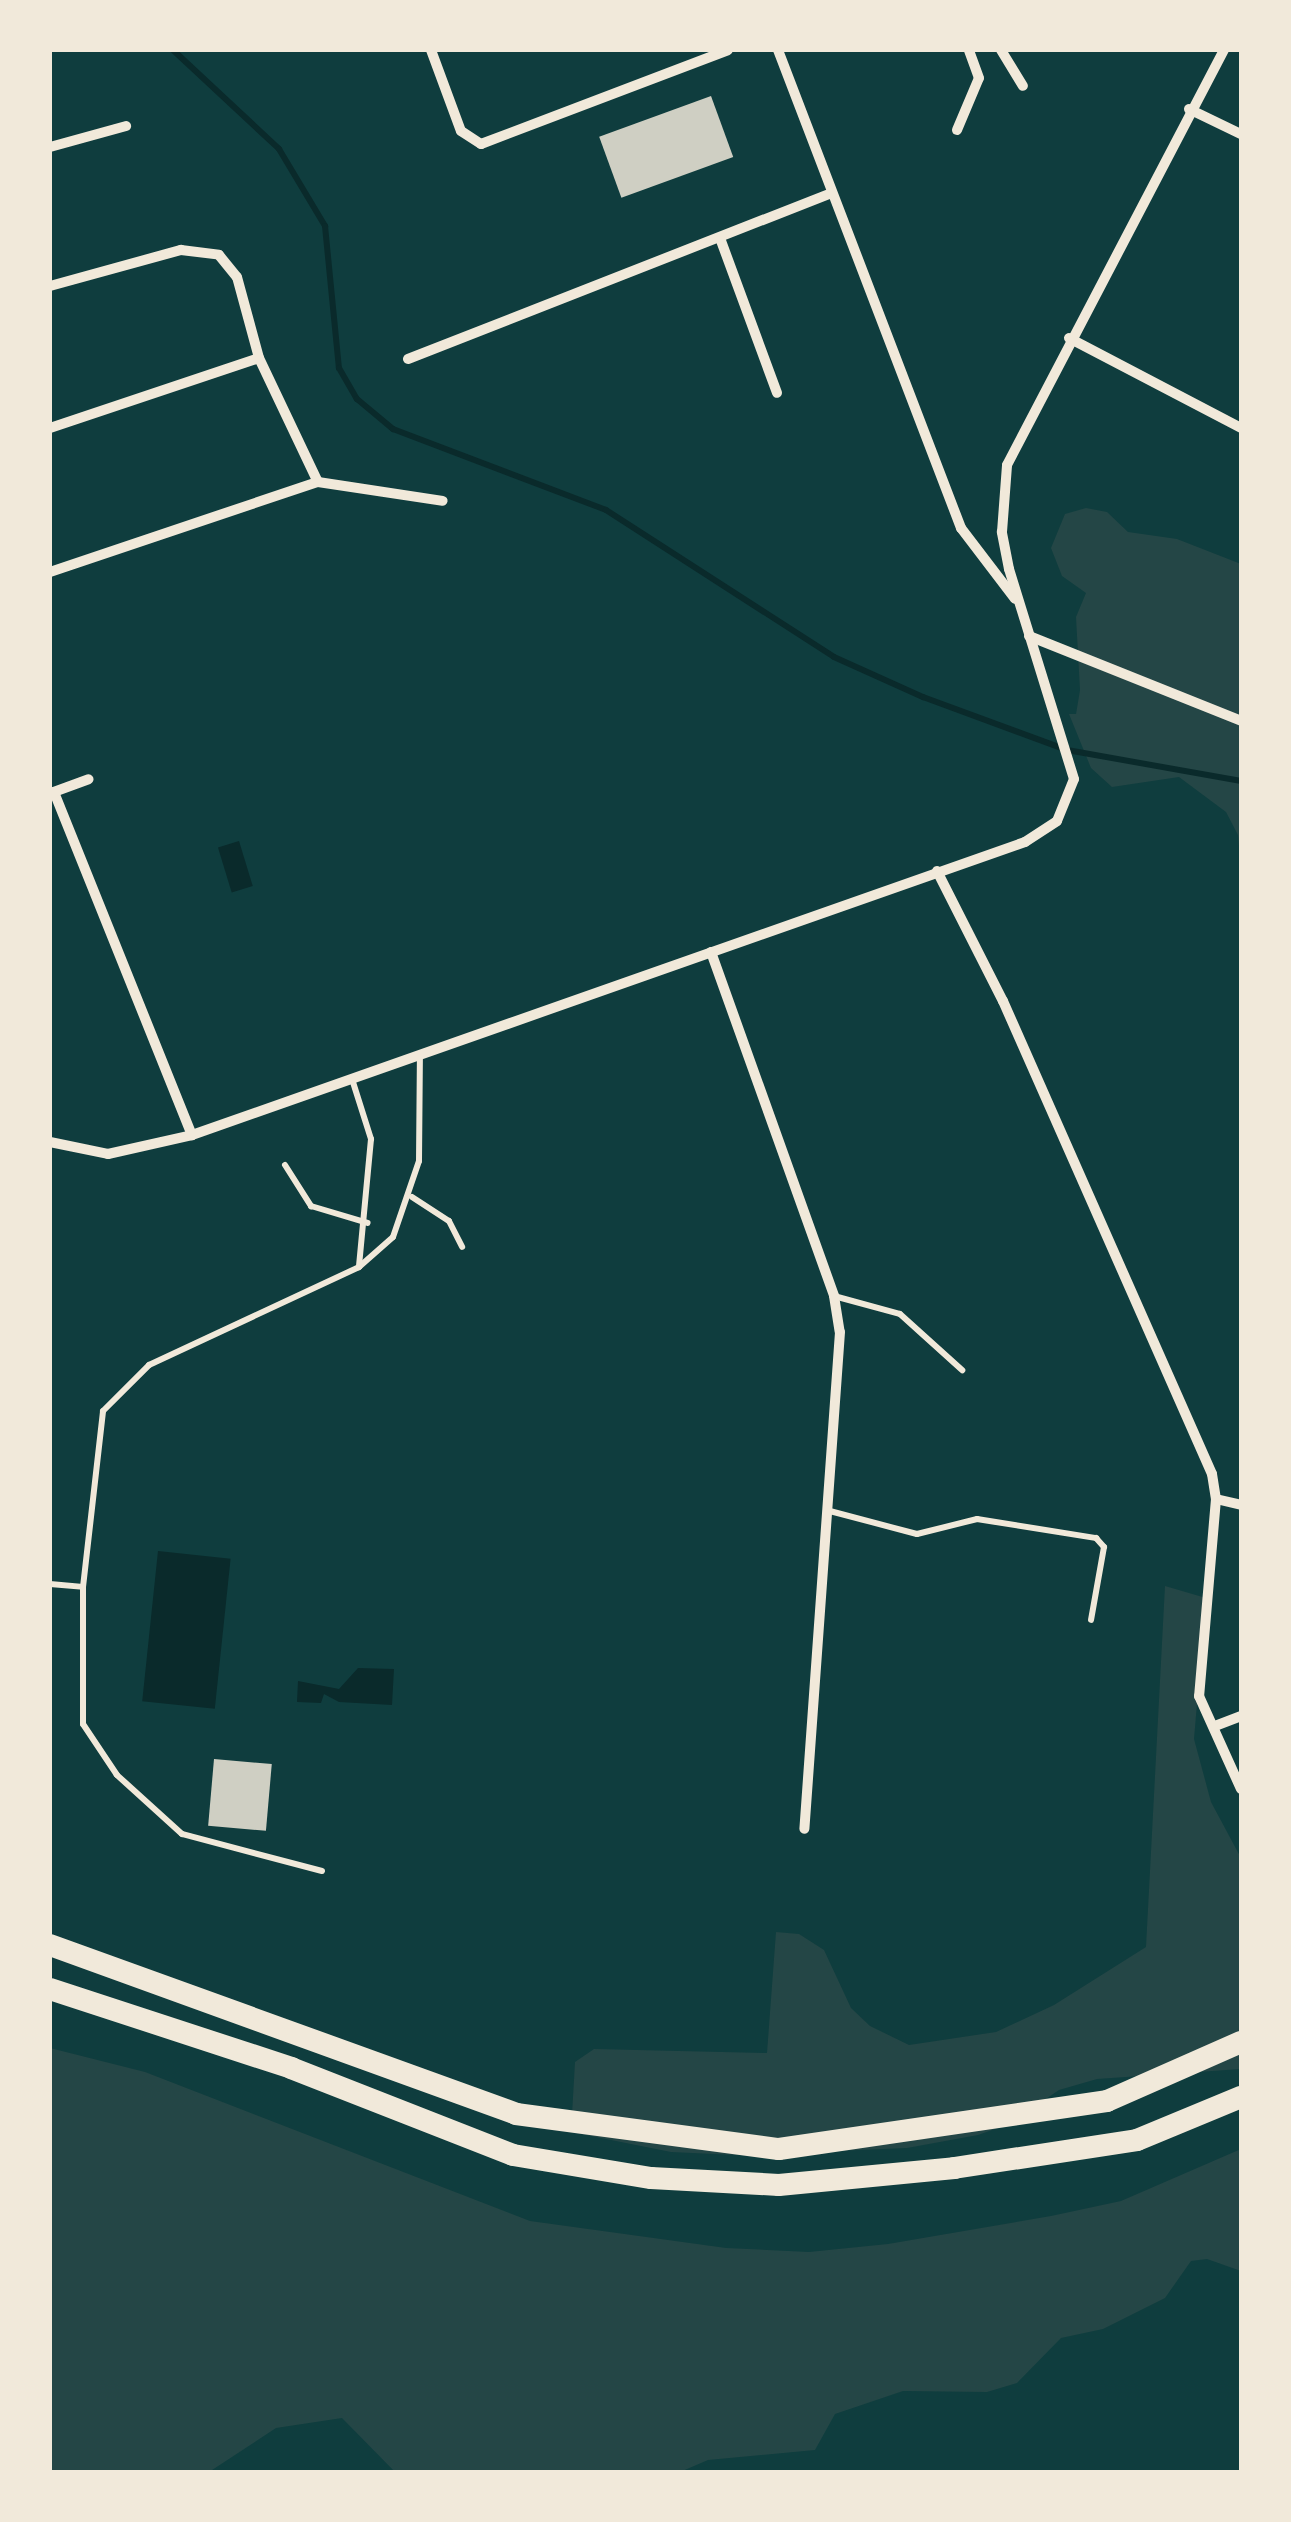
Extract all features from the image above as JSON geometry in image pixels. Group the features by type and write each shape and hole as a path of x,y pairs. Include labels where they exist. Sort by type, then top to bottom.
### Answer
{"highway":[{"path":"50,1946 516,2114 779,2149 1107,2101 1241,2042"},
{"path":"50,1989 291,2068 513,2155 652,2178 778,2185 954,2168 1137,2140 1241,2097"}],"street":[{"path":"430,50 461,130 480,144 728,50"},
{"path":"778,50 961,528 1019,604"},
{"path":"957,130 978,78 969,50"},
{"path":"1002,50 1022,86"},
{"path":"50,1142 92,1154 192,1135 1024,842 1065,811 1074,780 1019,604 1002,532 1007,465 1069,338 1224,50"},
{"path":"1190,109 1241,134"},
{"path":"50,147 126,126"},
{"path":"408,359 832,194"},
{"path":"720,238 777,393"},
{"path":"50,286 181,250 218,255 237,277 259,358 318,482"},
{"path":"1069,338 1241,428"},
{"path":"50,428 259,358"},
{"path":"50,572 318,482 443,500"},
{"path":"1030,636 1241,721"},
{"path":"89,779 52,792 192,1135"},
{"path":"937,870 1004,1001 1212,1474 1216,1499 1199,1696 1236,1760 1241,1789"},
{"path":"711,952 834,1296 840,1332 804,1829"},
{"path":"1216,1499 1241,1505"},
{"path":"1215,1726 1241,1716"}],"lane":[{"path":"322,1871 182,1834 116,1775 83,1724 84,1587 103,1411 149,1365 359,1267 392,1237 412,1197 422,1140 420,1055"},
{"path":"352,1079 371,1139 368,1222 359,1267"},
{"path":"286,1165 311,1206 368,1222"},
{"path":"412,1197 449,1221 462,1247"},
{"path":"834,1296 900,1314 962,1370"},
{"path":"825,1510 917,1534 977,1519 1096,1538 1104,1548 1091,1620"},
{"path":"50,1584 84,1587"}],"shaded area":[{"path":"1086,508 1107,512 1128,532 1177,539 1241,564 1241,868 1238,835 1226,812 1179,777 1112,787 1091,768 1069,714 1076,714 1080,690 1076,617 1086,593 1062,576 1051,548 1065,514"},
{"path":"239,841 253,886 232,892 218,847"},
{"path":"158,1551 231,1559 215,1709 142,1701"},
{"path":"1165,1586 1206,1598 1194,1739 1211,1802 1241,1858 1241,2069 1097,2079 1059,2090 1009,2124 978,2135 907,2148 736,2155 671,2152 571,2132 575,2062 594,2049 767,2053 776,1932 799,1934 824,1950 851,2008 870,2026 909,2045 996,2032 1054,2005 1146,1947"},
{"path":"358,1668 394,1669 392,1705 339,1702 324,1694 321,1703 297,1702 298,1681 339,1689"},
{"path":"50,2048 145,2072 530,2221 726,2248 809,2252 888,2244 1051,2216 1121,2201 1241,2149 1241,2271 1207,2259 1191,2261 1165,2298 1103,2329 1061,2338 1017,2383 987,2392 903,2391 835,2414 815,2450 708,2460 680,2472 395,2472 342,2418 276,2428 209,2472 50,2472"}],"building":[{"path":"711,96 733,157 621,198 599,137"},
{"path":"214,1759 272,1764 266,1831 208,1826"}],"waterway":[{"path":"173,50 279,149 325,226 339,368 357,399 393,429 606,510 834,657 923,697 1067,750 1241,781"}]}
